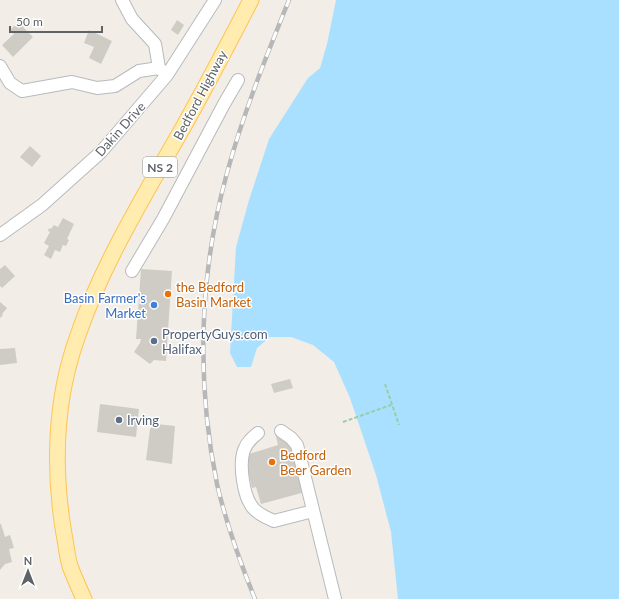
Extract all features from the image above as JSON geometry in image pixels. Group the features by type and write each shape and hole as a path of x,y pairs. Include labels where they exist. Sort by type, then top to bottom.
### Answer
{"main road":[{"name":"Bedford Highway","path":"84,599 70,565 61,513 58,480 57,450 60,417 64,385 71,358 77,338 101,277 132,215 178,137 250,0"}],"street":[{"path":"0,66 10,83 22,91 72,82 96,88 115,86 139,71 163,72 155,44 132,19 122,0"},
{"name":"Dakin Drive","path":"0,235 42,205 101,152 163,72 215,0"},
{"path":"132,271 163,219 238,80"},
{"path":"281,431 291,438 297,445 335,599"},
{"path":"258,433 249,441 244,450 242,461 243,479 246,493 253,508 262,515 274,521 313,510"}],"path":[{"path":"385,384 399,426"},
{"path":"343,422 391,405"}],"water":[{"path":"336,0 619,0 619,599 398,599 391,532 376,475 350,398 334,362 313,345 291,337 270,337 257,348 251,367 237,367 230,353 236,247 249,200 269,139 308,78 320,68 327,44"}],"building":[{"path":"20,20 25,25 23,27 33,37 13,57 2,45 14,34 10,30"},
{"path":"177,20 184,25 178,35 171,30"},
{"path":"89,30 112,41 101,64 89,58 94,47 84,43"},
{"path":"30,146 41,156 32,167 20,157"},
{"path":"63,218 74,224 67,239 69,240 66,246 63,245 60,252 55,250 51,259 44,255 49,246 44,243 50,232 48,231 49,228 51,229 54,225 58,227"},
{"path":"5,265 15,276 2,288 0,286 0,269"},
{"name":"Basin Farmer's Market","path":"141,269 172,271 166,361 154,360 150,364 134,352 141,339 136,339"},
{"path":"0,302 7,308 0,318"},
{"path":"15,348 17,363 0,365 0,349"},
{"path":"290,379 293,388 274,393 271,384"},
{"path":"100,404 139,409 136,437 97,432"},
{"path":"156,424 175,426 172,464 146,460 150,429"},
{"name":"Bedford Beer Garden","path":"275,432 292,444 305,492 261,504 256,487 252,488 248,470 249,454 278,445"},
{"path":"0,524 5,537 10,535 14,548 9,549 12,562 5,564 0,570"}],"railway":[{"path":"255,599 225,513 217,484 210,445 204,367 206,289 218,211 233,151 263,64 289,0"}],"place":[{"name":"the Bedford Basin Market","path":"168,294"},
{"name":"Basin Farmer's Market","path":"154,305"},
{"name":"PropertyGuys.com Halifax","path":"154,341"},
{"name":"Irving","path":"119,420"},
{"name":"Bedford Beer Garden","path":"272,462"}]}
